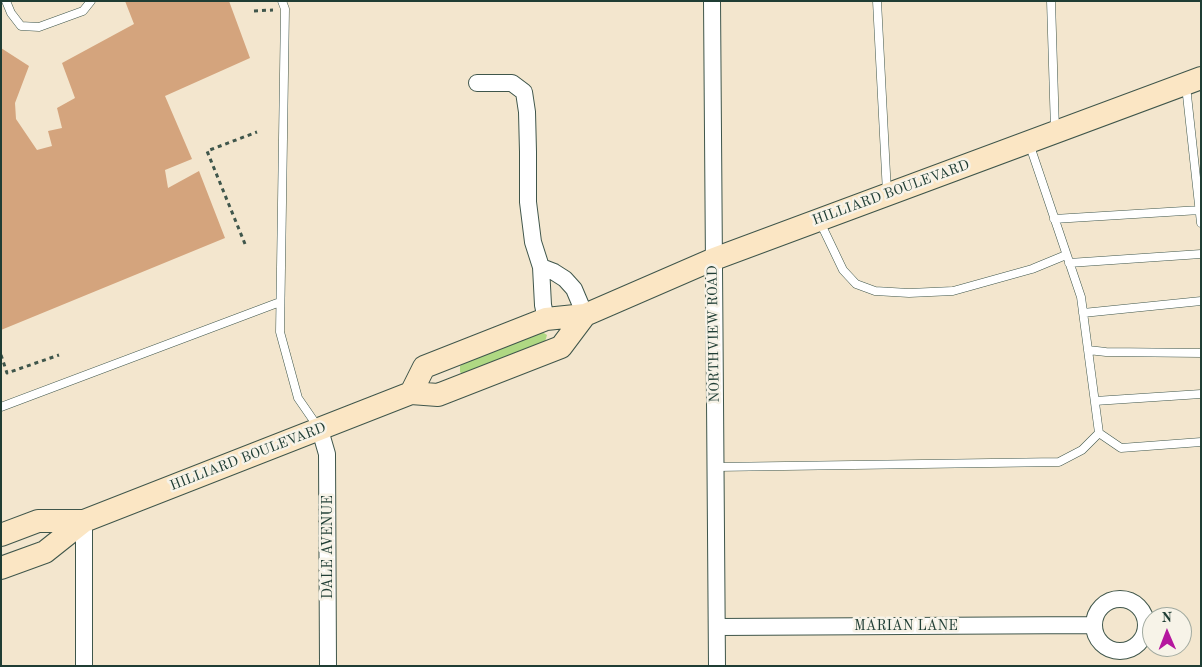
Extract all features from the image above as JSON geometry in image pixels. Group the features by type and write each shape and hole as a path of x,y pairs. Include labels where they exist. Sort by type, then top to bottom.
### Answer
{"main road":[{"name":"HILLIARD BOULEVARD","path":"410,393 424,367 546,319 585,315 714,259 1193,81"},
{"name":"HILLIARD BOULEVARD","path":"1,568 45,552 84,521 320,430 410,393 438,395 561,347 585,315"},
{"name":"HILLIARD BOULEVARD","path":"1,535 38,522 84,521"}],"street":[{"name":"NORTHVIEW ROAD","path":"712,1 717,666"},
{"path":"477,83 512,83 524,92 527,112 528,202 533,242 542,267 543,305 546,319"},
{"path":"542,267 565,279 574,289 585,315"},
{"name":"DALE AVENUE","path":"320,430 328,454 328,666"},
{"path":"84,521 84,666"},
{"name":"MARIAN LANE","path":"717,627 1094,624"}],"lane":[{"path":"6,1 11,13 21,26 39,27 83,10 92,1"},
{"path":"282,1 285,9 280,332 298,398 320,430"},
{"path":"877,1 887,195"},
{"path":"1051,1 1055,132"},
{"path":"1193,81 1201,222"},
{"path":"1028,142 1081,297 1099,433 1122,448 1201,442"},
{"path":"1054,219 1200,210"},
{"path":"820,220 843,270 856,284 875,291 909,293 953,291 1032,269 1066,254"},
{"path":"1069,263 1201,254"},
{"path":"1083,313 1201,301"},
{"path":"1,407 280,302"},
{"path":"1088,350 1106,352 1201,353"},
{"path":"1095,401 1201,394"},
{"path":"716,467 1059,462 1082,450 1099,433"}],"path":[{"path":"244,244 207,151 257,132"},
{"path":"1,355 7,373 60,355"}],"green space":[{"path":"542,332 547,335 545,342 462,374 460,372 460,366 463,364"}],"building":[{"path":"125,1 229,1 250,58 165,96 192,159 165,170 168,188 199,171 225,238 1,330 1,48 29,66 15,103 16,119 37,150 52,146 48,131 62,128 57,108 75,98 62,63 134,24"}]}
